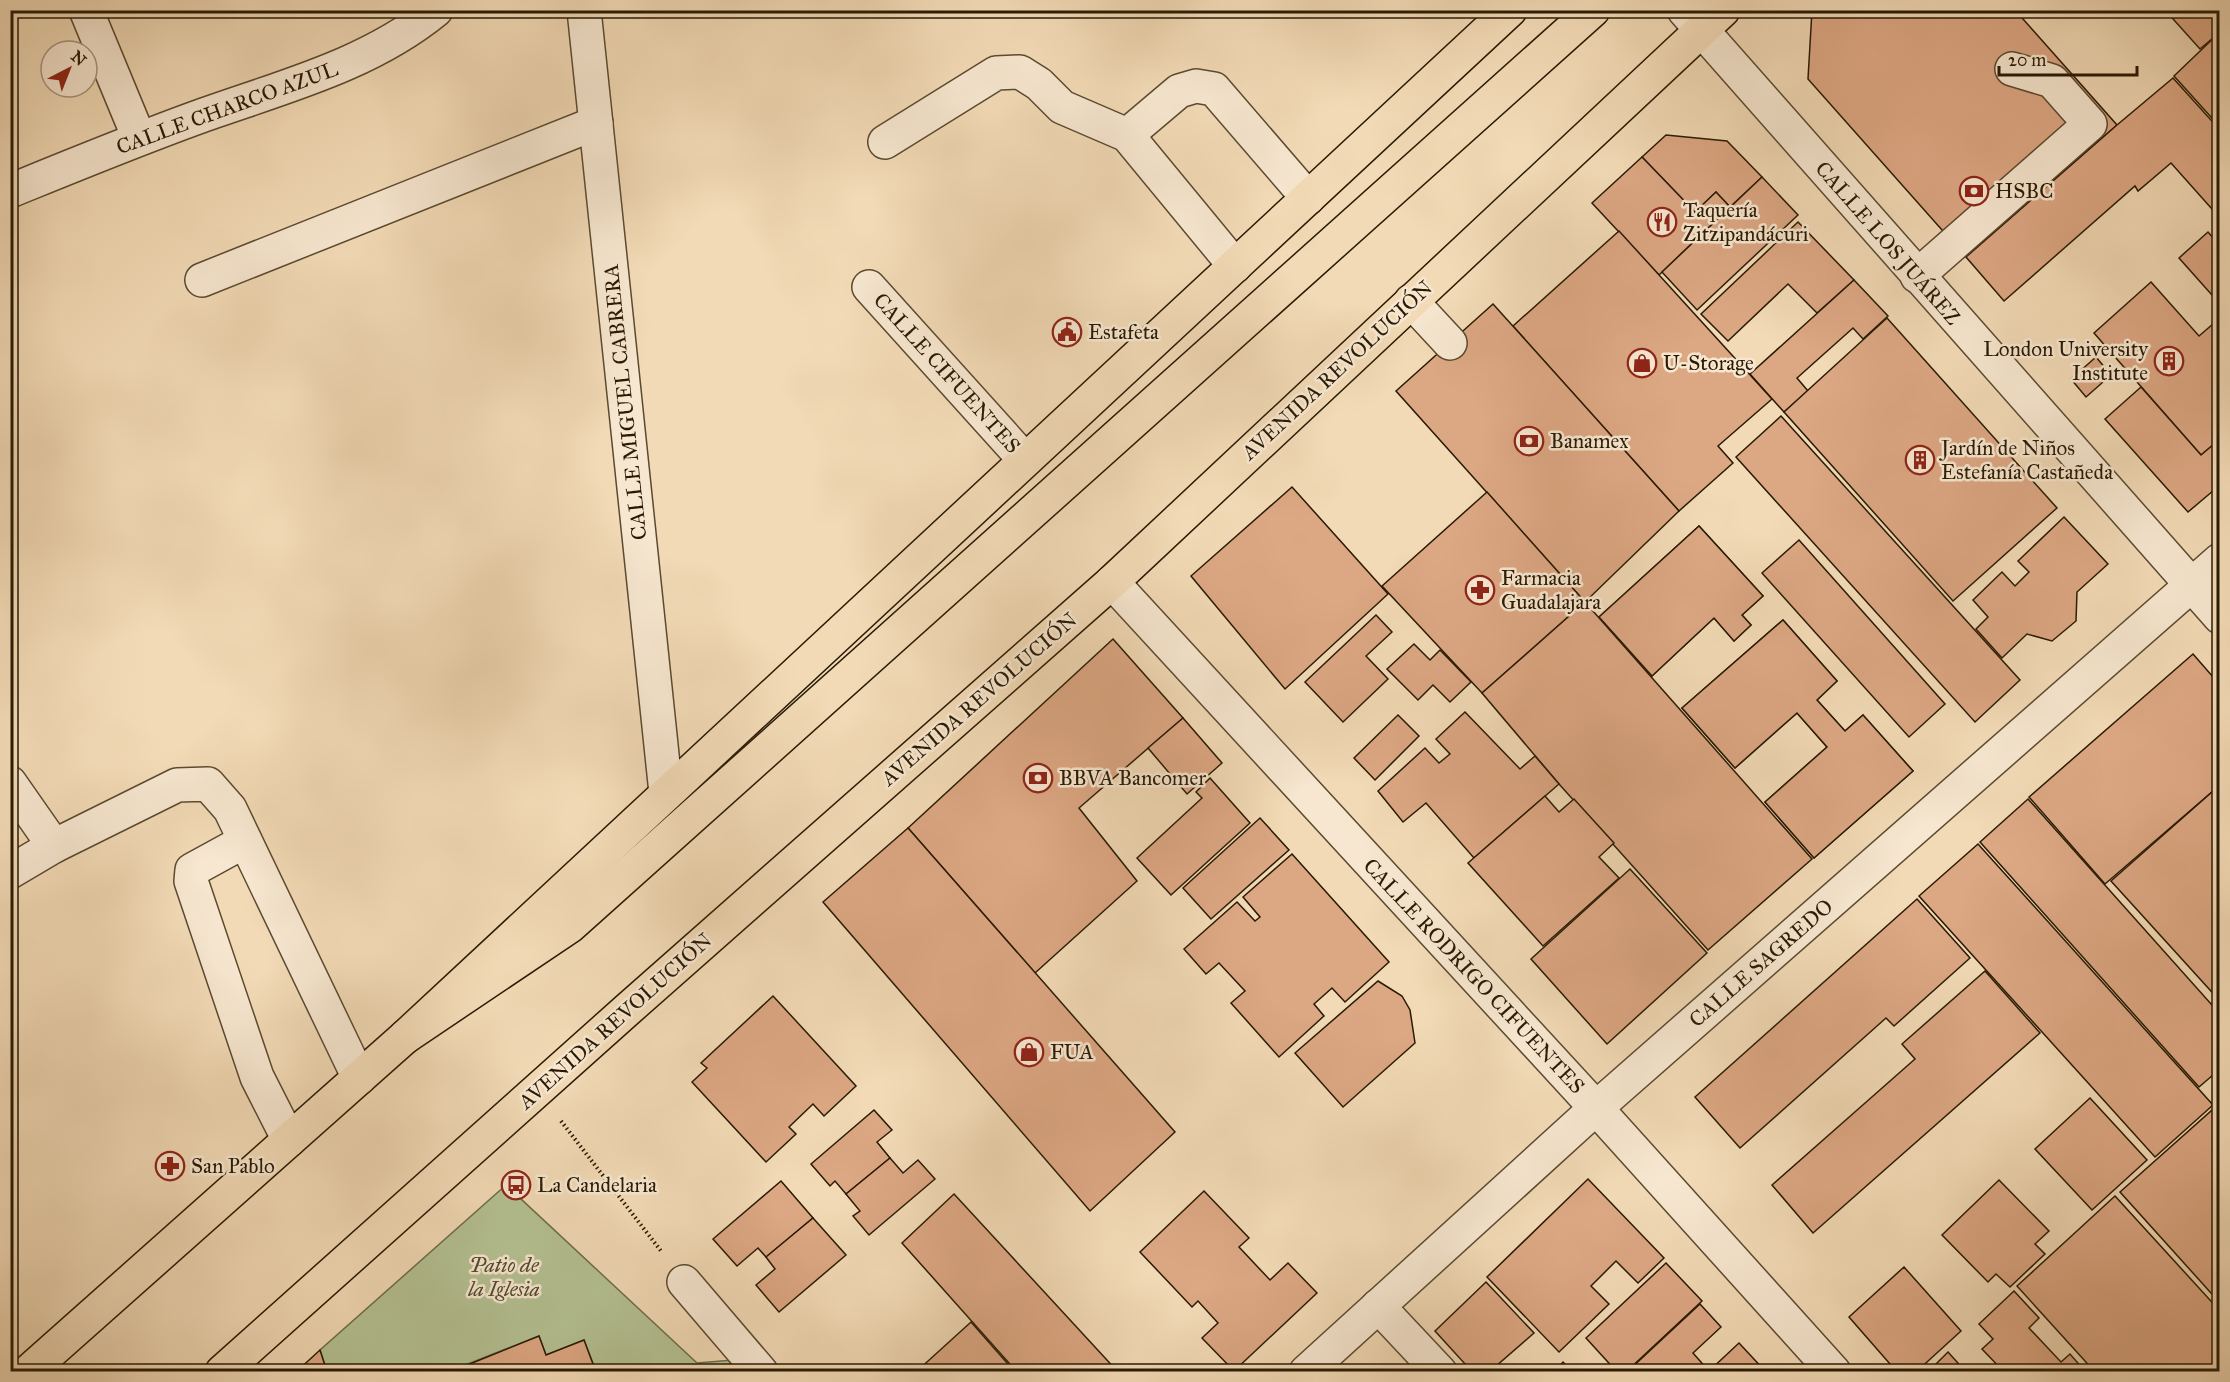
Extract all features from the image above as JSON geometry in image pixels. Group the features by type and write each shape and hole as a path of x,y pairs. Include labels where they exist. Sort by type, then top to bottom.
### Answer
{"main road":[{"path":"28,1371 405,1037 1510,10"},
{"path":"405,1037 570,926 1593,10"},
{"name":"AVENIDA REVOLUCIÓN","path":"222,1371 1112,582 1411,302 1702,17"}],"street":[{"path":"86,10 139,138"},
{"name":"CALLE CHARCO AZUL","path":"10,191 139,138 357,61 418,25 436,10"},
{"name":"CALLE MIGUEL CABRERA","path":"584,10 666,793"},
{"name":"CALLE LOS JUÁREZ","path":"1702,17 1917,276 2220,617"},
{"path":"1917,276 2090,124 2052,81 2012,69"},
{"path":"885,142 996,73 1020,72 1039,84 1062,106 1127,135 1235,266"},
{"path":"1127,135 1179,91 1196,86 1214,89 1308,198"},
{"path":"202,280 596,123"},
{"name":"CALLE CIFUENTES","path":"869,287 1025,460"},
{"path":"1411,302 1450,343"},
{"name":"CALLE SAGREDO","path":"1306,1371 1596,1108 2220,560"},
{"name":"CALLE RODRIGO CIFUENTES","path":"1112,582 1596,1108 1834,1371"},
{"path":"10,783 54,846"},
{"path":"10,872 54,846 177,785 208,784 230,809 359,1078"},
{"path":"245,841 192,870 191,881 257,1077 289,1140"},
{"path":"684,1282 761,1371"},
{"path":"1378,1306 1440,1371"}],"path":[{"path":"537,1090 684,1282"}],"green space":[{"name":"Patio de la Iglesia","path":"506,1185 697,1363 733,1360 743,1371 596,1371 584,1340 546,1355 539,1336 450,1371 327,1371 320,1350"}],"building":[{"name":"HSBC","path":"1812,10 2015,10 2117,125 1966,257 1808,79"},
{"path":"2165,10 2220,10 2220,32 2200,49"},
{"path":"2220,32 2220,127 2174,76"},
{"path":"2173,78 2220,130 2220,218 2171,163 2138,191 2135,186 2004,301 1966,257"},
{"path":"1666,135 1727,141 1762,177 1730,207 1716,192 1695,212 1642,157"},
{"name":"Taquería Zitzipandácuri","path":"1642,157 1695,212 1716,192 1730,207 1659,275 1592,203"},
{"path":"1762,177 1798,215 1697,310 1662,272"},
{"path":"1798,222 1854,280 1817,313 1788,284 1728,341 1701,314"},
{"name":"U-Storage","path":"1619,231 1772,399 1718,446 1733,463 1679,511 1513,326"},
{"path":"2208,232 2220,246 2220,304 2179,258"},
{"path":"1854,280 1888,316 1863,339 1853,328 1797,378 1808,391 1784,412 1750,374"},
{"name":"London University Institute","path":"2151,282 2199,336 2220,318 2220,439 2201,455 2094,333"},
{"name":"Banamex","path":"1493,304 1679,511 1585,602 1396,391"},
{"name":"Jardín de Niños Estefanía Castañeda","path":"1887,318 2057,508 1953,601 1784,412"},
{"path":"2096,357 2111,375 2086,397 2071,379"},
{"path":"2141,387 2201,455 2220,439 2220,485 2188,512 2105,419"},
{"path":"1781,416 2020,680 1975,722 1736,457"},
{"path":"1292,487 1388,594 1285,689 1191,576"},
{"name":"Farmacia Guadalajara","path":"1487,492 1585,602 1482,693 1382,586"},
{"path":"2064,517 2108,564 2077,592 2076,621 2052,641 2027,634 2002,658 1976,629 1988,617 1973,600 2002,572 2015,586 2029,572 2018,561"},
{"path":"1699,526 1763,596 1742,615 1751,625 1734,641 1714,618 1652,676 1599,617"},
{"path":"1699,526 1763,596 1742,615 1751,625 1734,641 1714,618 1652,676 1599,617"},
{"path":"1799,540 1945,704 1909,737 1762,573"},
{"path":"1585,602 1812,859 1708,950 1559,784 1482,693"},
{"path":"1376,615 1392,632 1366,656 1388,679 1343,722 1305,682"},
{"path":"1783,620 1837,681 1817,700 1845,731 1863,715 1913,771 1814,858 1765,802 1827,747 1797,713 1735,768 1682,708"},
{"path":"1783,620 1837,681 1817,700 1845,731 1863,715 1913,771 1814,858 1765,802 1827,747 1797,713 1735,768 1682,708"},
{"name":"BBVA Bancomer","path":"1113,639 1183,718 1079,808 1137,881 1035,973 908,828"},
{"path":"1414,644 1430,660 1440,650 1471,682 1450,702 1433,685 1418,700 1387,669"},
{"path":"2193,654 2220,685 2220,785 2105,884 2029,797"},
{"path":"1465,712 1520,769 1535,756 1559,784 1474,858 1426,803 1403,822 1378,791 1425,748 1439,763 1450,754 1436,739"},
{"path":"1398,715 1419,736 1375,780 1354,758"},
{"path":"1183,718 1222,763 1187,794 1148,748"},
{"path":"1210,778 1250,823 1171,895 1137,858 1202,798 1196,792"},
{"path":"2220,785 2220,1001 2111,881"},
{"path":"1545,796 1559,812 1574,799 1614,843 1599,857 1619,878 1543,946 1468,863"},
{"path":"2028,799 2220,1014 2220,1069 2199,1087 1980,842"},
{"path":"1260,818 1289,850 1211,919 1183,888"},
{"name":"FUA","path":"908,828 1175,1132 1090,1211 823,902"},
{"path":"1978,844 2213,1105 2155,1157 1919,896"},
{"path":"1292,854 1389,962 1345,1002 1332,988 1314,1004 1324,1016 1279,1057 1231,1003 1245,991 1219,963 1206,974 1184,949 1237,902 1255,921 1260,917 1243,897"},
{"path":"1630,869 1707,953 1607,1044 1531,959"},
{"path":"1917,899 1970,958 1894,1026 1886,1018 1740,1148 1695,1097"},
{"path":"1985,971 2040,1033 1813,1233 1772,1185 1915,1059 1902,1044"},
{"path":"1378,981 1402,996 1410,1010 1415,1043 1343,1107 1295,1053"},
{"path":"773,996 856,1086 824,1116 813,1104 789,1127 796,1134 766,1162 692,1082 707,1068 701,1063"},
{"path":"2090,1098 2147,1160 2092,1210 2035,1149"},
{"path":"2220,1103 2220,1303 2120,1192"},
{"path":"874,1110 892,1130 877,1142 890,1158 846,1194 835,1181 830,1186 811,1164"},
{"path":"890,1158 903,1173 918,1160 935,1179 869,1235 853,1216 860,1211 846,1194"},
{"path":"1588,1179 1664,1258 1638,1283 1616,1261 1591,1286 1609,1304 1559,1352 1487,1277"},
{"path":"1999,1180 2049,1231 2035,1244 2045,1254 2010,1287 1996,1274 1988,1282 1942,1235"},
{"path":"781,1181 813,1218 766,1257 758,1248 737,1266 713,1239"},
{"path":"1204,1191 1249,1238 1239,1247 1270,1280 1288,1263 1317,1293 1234,1371 1202,1338 1218,1323 1198,1301 1192,1307 1140,1252"},
{"path":"954,1194 1118,1372 1017,1372 902,1243"},
{"path":"2115,1196 2220,1311 2220,1372 2095,1372 2017,1286"},
{"path":"813,1218 846,1255 779,1312 756,1285 775,1269 766,1257"},
{"path":"1666,1263 1702,1301 1626,1372 1617,1372 1586,1338"},
{"path":"1904,1267 1961,1331 1916,1372 1897,1372 1849,1317"},
{"path":"1486,1282 1534,1333 1496,1366 1481,1372 1465,1364 1435,1331"},
{"path":"2014,1291 2039,1318 2029,1328 2061,1362 2070,1354 2084,1370 2083,1372 2004,1372 1982,1349 1993,1339 1979,1324"},
{"path":"1700,1304 1721,1327 1693,1353 1708,1370 1706,1372 1627,1372"},
{"path":"971,1322 1015,1372 916,1372"},
{"path":"539,1336 546,1355 584,1340 596,1372 450,1372"},
{"path":"1739,1343 1766,1372 1708,1372"},
{"path":"320,1350 327,1372 296,1372"},
{"path":"1948,1352 1966,1372 1928,1372"},
{"path":"1563,1362 1572,1372 1554,1372"}],"place":[{"name":"HSBC","path":"1974,191"},
{"name":"Taquería Zitzipandácuri","path":"1662,222"},
{"name":"Estafeta","path":"1067,332"},
{"name":"London University Institute","path":"2169,361"},
{"name":"U-Storage","path":"1642,363"},
{"name":"Banamex","path":"1529,441"},
{"name":"Jardín de Niños Estefanía Castañeda","path":"1920,460"},
{"name":"Farmacia Guadalajara","path":"1480,590"},
{"name":"BBVA Bancomer","path":"1038,778"},
{"name":"FUA","path":"1029,1052"},
{"name":"San Pablo","path":"170,1166"},
{"name":"La Candelaria","path":"516,1185"}]}
